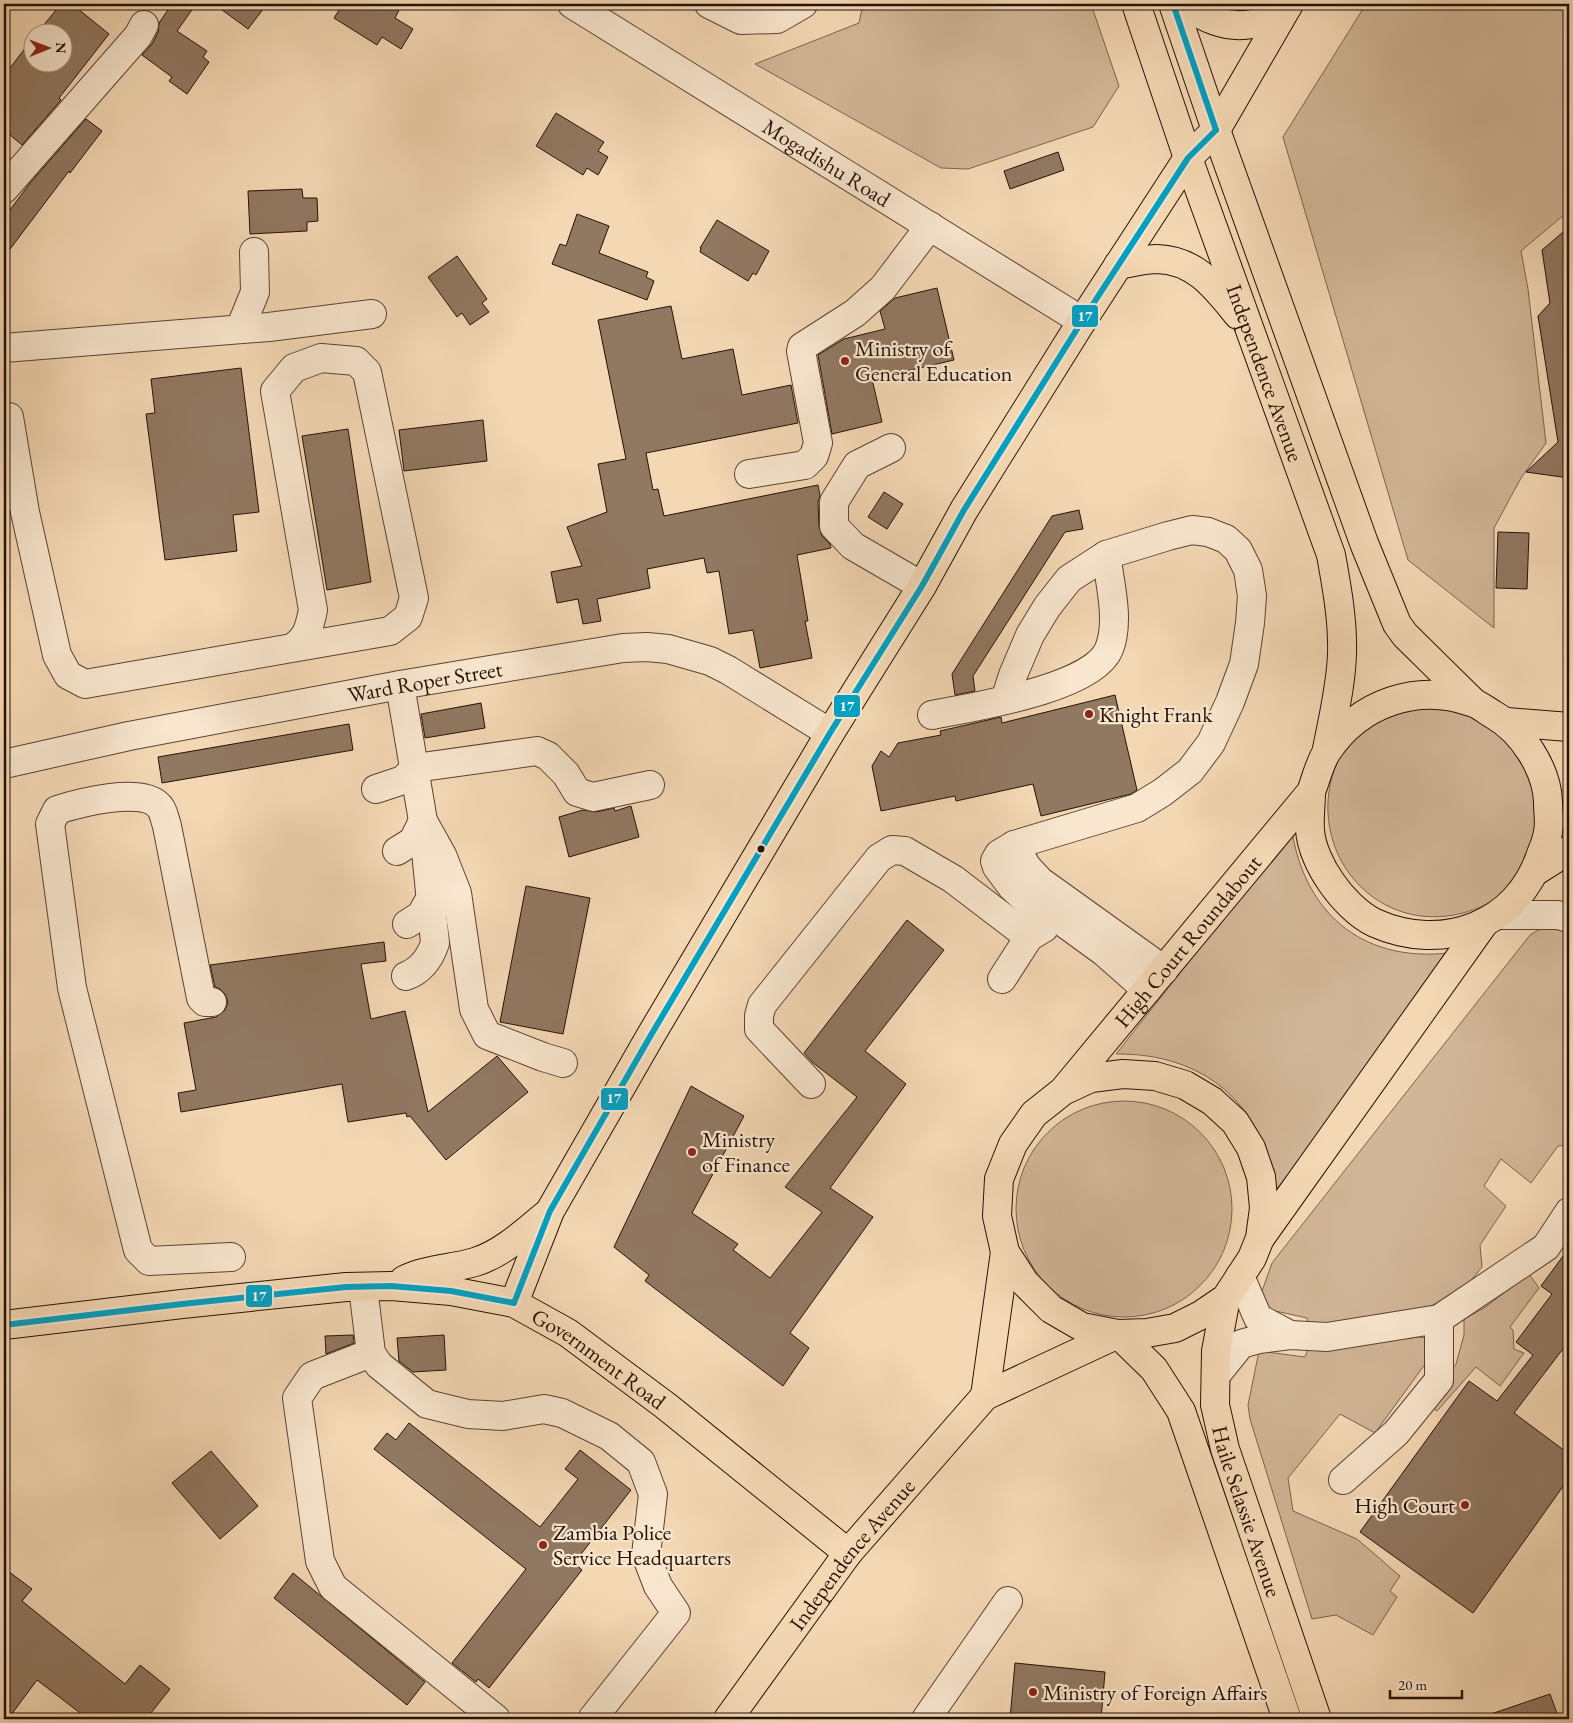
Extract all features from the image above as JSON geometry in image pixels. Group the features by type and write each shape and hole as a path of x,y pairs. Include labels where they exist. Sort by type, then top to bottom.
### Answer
{"main road":[{"name":"Independence Avenue","path":"1136,4 1188,158 1332,555 1341,614 1342,655 1339,689 1327,751"},
{"name":"Independence Avenue","path":"1173,4 1216,130 1364,543 1397,624 1405,635 1472,702"},
{"path":"1184,4 1203,17 1228,25 1253,24 1288,6"},
{"path":"514,1303 550,1211 651,1035 830,733 922,586 964,510 1082,321 1188,158 1216,130 1288,6"},
{"path":"1118,265 1158,259 1186,265 1208,280 1250,330"},
{"name":"High Court Roundabout","path":"1440,694 1472,702 1507,722 1533,754 1547,792 1548,832 1536,871 1519,895 1491,918 1260,1238 1252,1258 1233,1287 1201,1315 1175,1328 1147,1333 1118,1334 1082,1327 1051,1309 1025,1283 1006,1252 997,1216 999,1179 1013,1144 1034,1114 1063,1090 1311,792 1327,751 1348,725 1376,706 1407,696 1440,694"},
{"path":"1507,722 1569,727"},
{"name":"High Court Roundabout","path":"1311,792 1310,830 1321,867 1343,899 1373,922 1410,934 1448,935 1491,918"},
{"path":"1536,871 1569,850"},
{"name":"High Court Roundabout","path":"1063,1090 1091,1078 1123,1074 1155,1076 1185,1085 1212,1101 1235,1122 1251,1148 1261,1177 1264,1208 1260,1238"},
{"path":"391,1286 408,1277 477,1262 494,1254 523,1234 550,1211"},
{"path":"986,1396 1006,1252"},
{"name":"Government Road","path":"4,1325 346,1287 391,1286 451,1291 514,1303 568,1333 629,1378 848,1553"},
{"name":"Haile Selassie Avenue","path":"1233,1287 1216,1351 1215,1405 1225,1448 1317,1719"},
{"name":"Independence Avenue","path":"728,1719 848,1553 986,1396 1118,1334"},
{"name":"Haile Selassie Avenue","path":"1118,1334 1154,1369 1180,1411 1287,1719"}],"street":[{"name":"Mogadishu Road","path":"572,4 1082,321"},
{"path":"709,4 741,20 777,18 803,4"},
{"path":"4,187 138,36 144,25"},
{"path":"749,474 805,465 814,456 818,443 801,351 802,346 855,313 883,288 930,226"},
{"path":"240,329 255,292 254,252"},
{"path":"4,348 240,329 372,314"},
{"path":"9,417 14,514 58,655 68,675 85,684 390,631 408,617 414,598 366,372 356,360 321,358 294,368 276,391 313,610 309,630 300,642 292,648"},
{"path":"891,448 857,466 834,502 834,526 853,546 922,586"},
{"path":"1005,700 1013,675 1030,635 1047,607 1069,579 1106,555 1192,530 1208,532 1226,540 1238,550 1248,570 1252,596 1244,664 1230,702 1211,743 1190,771 1163,792 1137,808 1005,852 1026,867 1040,881 1104,952 1155,980"},
{"path":"932,715 1005,700 1048,688 1087,673 1103,661 1109,649 1114,629 1106,555"},
{"name":"Ward Roper Street","path":"4,764 128,736 400,685 623,648 647,647 668,649 710,661 728,670 830,733"},
{"path":"400,685 424,820 435,943 431,955 416,972 406,976"},
{"path":"376,789 404,780 415,768 537,751 548,756 566,774 577,792 593,797 650,785"},
{"path":"212,1002 205,1002 201,998 169,835 159,805 148,799 132,796 75,804 57,810 50,824 72,988 138,1250 149,1261 231,1257"},
{"path":"397,851 413,841 424,820"},
{"path":"424,820 442,855 457,893 474,1009 487,1035 563,1063"},
{"path":"810,1084 759,1029 759,1016 762,1005 879,858 892,850 906,851 954,879 1028,937"},
{"path":"407,924 421,916 431,897"},
{"path":"1491,918 1558,915 1569,918"},
{"path":"1002,979 1028,937 1040,929 1072,917"},
{"path":"1216,1374 1241,1344 1259,1339 1290,1335 1327,1337 1439,1319 1546,1246 1569,1212"},
{"path":"1233,1287 1258,1318 1290,1335"},
{"path":"363,1288 371,1353 379,1365 427,1404 468,1414 503,1416 544,1409 562,1413 608,1436 641,1462 653,1494 646,1555 658,1586 676,1613 592,1719"},
{"path":"1343,1480 1396,1434 1439,1380 1439,1319"},
{"path":"371,1353 312,1376 297,1398 320,1561 333,1587 496,1719"},
{"path":"926,1719 1008,1601"}],"shaded area":[{"path":"863,4 1091,4 1119,86 1093,127 968,169 941,168 755,64 859,23"},
{"path":"1366,4 1569,4 1569,214 1565,214 1521,251 1528,289 1546,443 1521,478 1494,528 1494,628 1408,560 1283,137"},
{"path":"1472,707 1533,762 1539,841 1513,883 1501,895 1486,905 1463,913 1432,917 1404,912 1379,901 1358,884 1342,861 1331,836 1328,807 1332,777 1343,752 1353,739 1389,710"},
{"path":"1292,831 1299,862 1311,888 1327,911 1346,929 1369,942 1395,951 1424,954 1456,952 1276,1190 1269,1159 1258,1132 1243,1108 1224,1089 1201,1074 1176,1063 1147,1056 1116,1054"},
{"path":"1557,921 1569,922 1569,1145 1558,1146 1531,1183 1501,1159 1484,1186 1506,1206 1480,1245 1482,1267 1468,1284 1442,1301 1422,1310 1341,1328 1308,1324 1307,1318 1271,1310 1261,1294 1272,1263 1530,935"},
{"path":"1113,1101 1135,1101 1165,1109 1184,1119 1201,1132 1214,1149 1224,1168 1232,1198 1232,1220 1224,1250 1214,1269 1201,1286 1184,1299 1155,1313 1135,1317 1113,1317 1093,1313 1073,1304 1055,1293 1040,1278 1020,1240 1016,1220 1016,1198 1020,1178 1029,1158 1040,1140 1055,1125 1093,1105"},
{"path":"1529,1274 1539,1288 1510,1327 1513,1330 1514,1349 1524,1353 1500,1386 1476,1367 1437,1411 1426,1403 1456,1364 1464,1335 1464,1319 1484,1308"},
{"path":"1420,1337 1426,1338 1431,1356 1375,1433 1340,1414 1288,1478 1293,1511 1357,1539 1400,1576 1390,1591 1397,1597 1373,1635 1336,1615 1312,1619 1250,1419 1248,1405 1259,1351 1305,1357 1308,1349"}],"building":[{"path":"61,4 72,4 109,34 59,98 61,100 22,145 4,130 4,76 22,52 22,72 72,72 72,22 46,22"},
{"path":"172,4 196,4 177,31 207,51 203,57 209,62 187,94 169,81 172,77 142,55 152,44 158,32 159,23"},
{"path":"214,4 267,4 248,29"},
{"path":"343,4 389,4 399,10 395,18 413,29 401,49 382,37 377,45 334,18"},
{"path":"556,113 604,142 598,151 608,157 598,175 587,168 583,175 536,146"},
{"path":"86,119 102,131 4,257 4,218 30,183"},
{"path":"1058,152 1064,170 1010,189 1004,171"},
{"path":"302,189 303,198 317,198 318,221 307,222 307,231 250,234 248,191"},
{"path":"577,214 609,226 599,253 648,272 646,277 654,281 647,300 552,264 560,244 566,246"},
{"path":"717,220 769,251 756,275 753,273 748,281 700,252 700,248"},
{"path":"1569,227 1569,478 1526,472 1558,442 1538,316 1550,303 1542,250"},
{"path":"457,256 487,299 482,303 489,312 470,325 462,313 457,317 428,277"},
{"name":"Ministry of General Education","path":"937,288 954,360 872,379 882,422 832,434 818,355 844,339 885,329 880,311 895,298"},
{"path":"671,306 682,359 733,349 742,395 791,385 798,423 646,453 653,490 658,489 664,516 818,485 820,496 818,502 819,527 822,536 830,544 831,548 797,555 808,621 805,621 812,658 760,668 753,630 729,634 719,571 707,573 704,558 647,569 650,588 597,599 601,621 583,624 578,599 557,603 551,572 582,566 567,527 607,512 598,464 626,459 598,320"},
{"path":"241,368 259,512 233,515 237,551 165,560 146,414 155,413 151,379"},
{"path":"483,420 487,461 404,471 399,430"},
{"path":"348,429 371,582 327,590 302,436"},
{"path":"884,492 903,504 887,529 868,517"},
{"path":"1079,510 1083,529 1065,532 973,676 975,691 955,695 952,674 1052,516"},
{"path":"1498,532 1529,533 1527,589 1496,588"},
{"path":"1115,695 1137,790 1131,794 1041,816 1033,784 956,801 955,796 881,811 872,766 881,751 889,757 898,743 941,735 940,731 1001,717 1002,723"},
{"path":"481,703 485,728 425,738 421,714"},
{"path":"349,724 353,750 162,783 158,757"},
{"path":"631,806 639,837 569,857 559,817 583,810 596,812 614,808 615,811"},
{"path":"526,886 590,898 563,1034 500,1022"},
{"name":"Ministry of Finance","path":"907,920 944,950 865,1051 906,1084 830,1188 873,1217 790,1333 809,1348 783,1386 645,1281 649,1275 614,1247 691,1086 744,1116 692,1213 738,1244 733,1250 770,1278 822,1212 785,1187 857,1097 812,1062 804,1053"},
{"path":"384,942 386,961 361,964 371,1019 405,1011 428,1112 497,1056 528,1092 446,1160 410,1116 407,1117 406,1113 348,1122 342,1084 181,1112 178,1093 196,1090 184,1023 216,1017 225,1010 228,1002 225,994 215,987 210,965"},
{"name":"High Court","path":"1569,1248 1569,1341 1514,1413 1569,1454 1569,1478 1473,1613 1360,1532 1469,1381 1497,1401 1533,1355 1516,1342 1552,1294 1541,1286"},
{"path":"353,1335 354,1343 326,1354 325,1336"},
{"path":"444,1335 446,1370 413,1372 399,1361 397,1338"},
{"name":"Zambia Police Service Headquarters","path":"409,1423 540,1527 578,1479 565,1469 580,1450 631,1490 574,1563 582,1570 489,1688 478,1679 476,1682 452,1663 526,1569 374,1449 387,1433 396,1440"},
{"path":"211,1451 258,1506 220,1539 172,1483"},
{"path":"4,1568 32,1589 22,1601 125,1684 140,1665 170,1689 146,1719 88,1719 37,1680 8,1719 4,1719"},
{"path":"293,1573 425,1682 407,1705 274,1598"},
{"name":"Ministry of Foreign Affairs","path":"1015,1663 1105,1672 1101,1719 1010,1719"},
{"path":"1550,1694 1559,1719 1486,1719 1485,1716"}],"transit line":[{"name":"17","path":"1173,4 1216,130"},
{"name":"17","path":"514,1303 550,1211 651,1035 830,733 922,586 964,510 1082,321 1188,158 1216,130"},
{"name":"17","path":"4,1325 346,1287 391,1286 451,1291 514,1303"}],"place":[{"name":"Ministry of General Education","path":"845,361"},
{"name":"Knight Frank","path":"1089,714"},
{"name":"Ministry of Finance","path":"692,1152"},
{"name":"High Court","path":"1465,1505"},
{"name":"Zambia Police Service Headquarters","path":"543,1545"},
{"name":"Ministry of Foreign Affairs","path":"1033,1692"}]}
